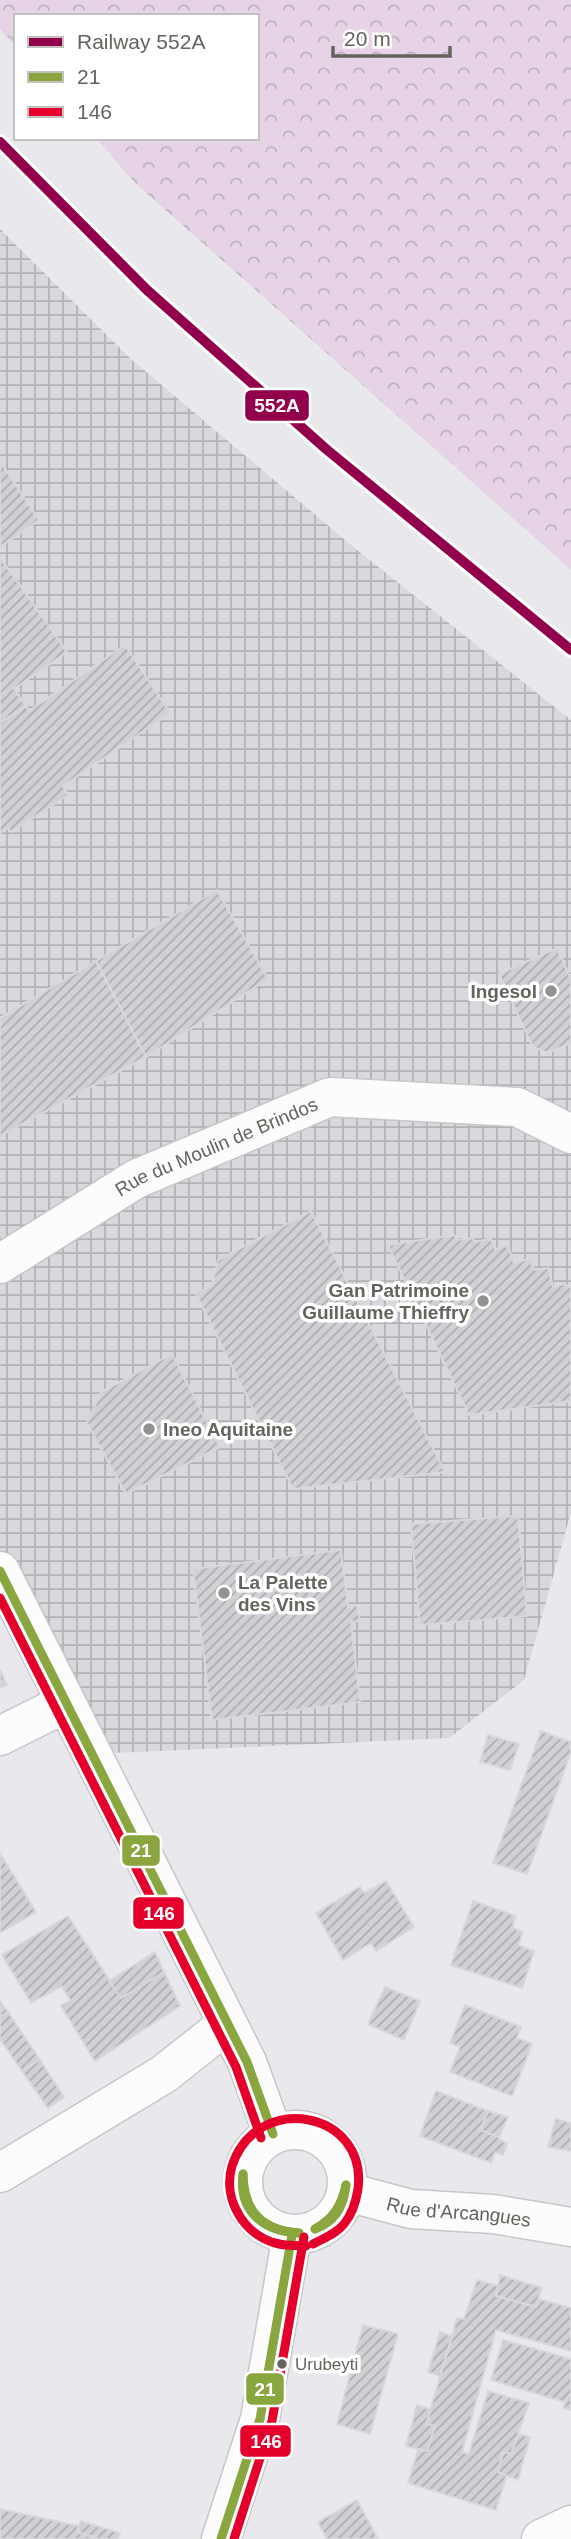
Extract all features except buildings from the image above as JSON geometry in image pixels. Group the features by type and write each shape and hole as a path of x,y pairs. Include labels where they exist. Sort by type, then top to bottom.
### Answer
{"street":[{"name":"Rue du Moulin de Brindos","path":"0,1264 136,1179 330,1097 517,1107 571,1134"},
{"path":"0,1571 247,2062 273,2134"},
{"path":"0,1736 66,1703"},
{"path":"0,2173 164,2074 227,2024"},
{"path":"289,2130 305,2131 320,2136 333,2146 342,2160 347,2176 347,2192 342,2206 321,2228 307,2234 292,2235 274,2231 260,2221 249,2208 243,2192 243,2174 248,2158 259,2144 273,2134 289,2130"},
{"name":"Rue d'Arcangues","path":"347,2192 411,2209 493,2214 571,2227"},
{"path":"221,2539 260,2419 292,2235"},
{"path":"541,2539 571,2525"}],"shaded area":[{"path":"0,229 132,360 357,550 571,720 571,1512 524,1680 449,1738 114,1753 0,1598"}],"green space":[{"path":"0,0 571,0 571,570 134,182 98,140 259,140 259,14 14,14 14,45 0,29"}],"rail line":[{"name":"552A","path":"0,142 147,290 326,449 571,650"}],"transit line":[{"name":"21","path":"0,1571 247,2062 273,2134"},
{"name":"146","path":"0,1598 236,2067 261,2138"},
{"name":"146","path":"306,2246 279,2244 256,2234 239,2215 230,2192 232,2166 245,2142 263,2127 285,2119 308,2120 329,2127 346,2142 356,2162 358,2189 350,2216 330,2236 313,2244"},
{"name":"21","path":"243,2174 247,2199 258,2217 275,2228 299,2233"},
{"name":"21","path":"243,2174 245,2199 256,2217 275,2229 299,2233"},
{"name":"21","path":"315,2229 336,2211 346,2185"},
{"name":"21","path":"315,2229 328,2222 337,2212 346,2185"},
{"name":"21","path":"221,2539 260,2419 292,2235"},
{"name":"146","path":"234,2539 272,2421 304,2237"}],"place":[{"name":"Ingesol","path":"551,991"},
{"name":"Gan Patrimoine Guillaume Thieffry","path":"483,1301"},
{"name":"Ineo Aquitaine","path":"149,1429"},
{"name":"La Palette des Vins","path":"224,1593"},
{"name":"Urubeyti","path":"282,2364"}]}
